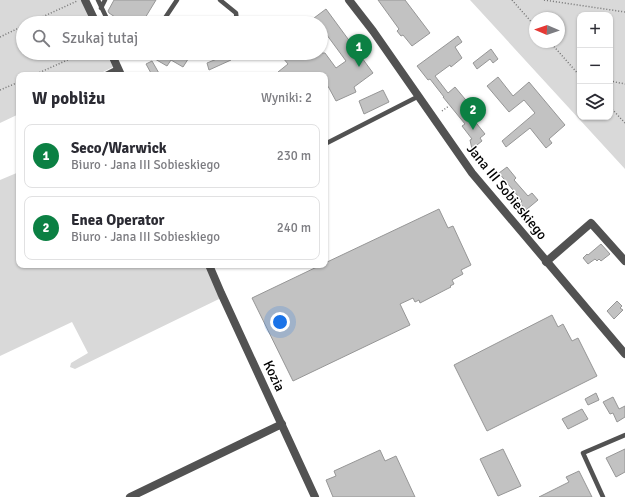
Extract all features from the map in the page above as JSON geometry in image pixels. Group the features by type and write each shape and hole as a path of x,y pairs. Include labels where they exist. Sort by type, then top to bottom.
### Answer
{"street":[{"path":"81,0 91,16"},
{"name":"Jana III Sobieskiego","path":"349,0 373,31 472,173 625,354"},
{"path":"113,60 119,72"},
{"path":"546,262 591,223 625,261"},
{"name":"Kozia","path":"210,268 315,497"},
{"path":"130,497 282,424"}],"lane":[{"path":"98,0 105,16"},
{"path":"101,8 105,0"},
{"path":"167,16 177,0"},
{"path":"220,0 236,13 236,16"},
{"path":"328,142 419,96"},
{"path":"603,497 583,454 625,435"}],"path":[{"path":"45,16 81,0"},
{"path":"512,0 529,19"},
{"path":"544,0 625,12"},
{"path":"0,37 16,29"},
{"path":"555,48 577,73"},
{"path":"41,72 67,60"},
{"path":"613,82 625,84"},
{"path":"0,90 16,83"},
{"path":"442,111 449,106"},
{"path":"613,110 625,123"}],"shaded area":[{"path":"0,0 82,0 89,16 16,16 16,60 110,60 113,67 103,72 16,72 16,115 0,123"},
{"path":"470,0 625,0 625,169 580,120 613,120 613,12 577,12 577,117"},
{"path":"16,173 16,268 207,268 221,296 219,299 75,369 70,367 71,363 88,353 72,322 0,356 0,180"}],"building":[{"path":"114,0 156,0 146,16 114,16 108,11"},
{"path":"378,0 405,0 430,33 412,46 403,35 401,36 397,31 399,29"},
{"path":"326,9 373,73 354,87 356,92 336,101 328,86 328,72 278,72 288,64 285,60 328,60 328,57 336,68 346,61 328,37 328,16 317,16"},
{"path":"458,36 462,42 455,47 462,58 451,67 450,65 435,76 448,93 455,87 470,105 465,109 485,134 480,138 482,141 472,149 470,140 472,139 462,126 465,124 430,79 428,80 417,66"},
{"path":"491,49 498,59 493,63 490,59 477,69 473,63"},
{"path":"157,60 171,60 167,66"},
{"path":"171,60 188,60 183,67"},
{"path":"214,60 231,60 209,70 207,63"},
{"path":"152,61 158,72 150,72 146,64"},
{"path":"498,77 513,96 529,82 565,125 549,139 552,143 546,148 530,128 506,147 502,141 535,113 524,100 509,112 487,86"},
{"path":"383,90 389,102 364,114 359,101"},
{"path":"507,167 516,178 514,180 528,196 532,193 538,200 526,210 520,203 522,201 499,173"},
{"path":"439,209 448,228 453,226 471,265 461,270 463,274 452,280 454,284 450,286 451,287 420,303 419,300 415,302 413,298 400,304 410,325 293,381 252,298 315,268 328,268 328,262"},
{"path":"601,244 610,254 601,261 599,259 597,261 595,259 588,264 583,258"},
{"path":"617,301 622,306 620,308 623,310 614,319 607,311"},
{"path":"552,315 558,327 563,324 572,341 578,338 597,376 487,431 454,365"},
{"path":"596,393 599,400 588,405 585,399"},
{"path":"613,397 619,409 625,406 625,417 617,422 613,413 610,414 603,402"},
{"path":"582,409 588,419 568,429 562,419"},
{"path":"503,449 521,486 498,496 480,459"},
{"path":"625,449 625,472 616,477 606,458"},
{"path":"380,450 385,461 396,456 415,497 333,497 326,480 336,476 334,471"},
{"path":"579,471 592,497 539,497 569,482 566,477"}],"place":[{"name":"Seco/Warwick","path":"359,67"},
{"name":"Enea Operator","path":"473,130"}]}
